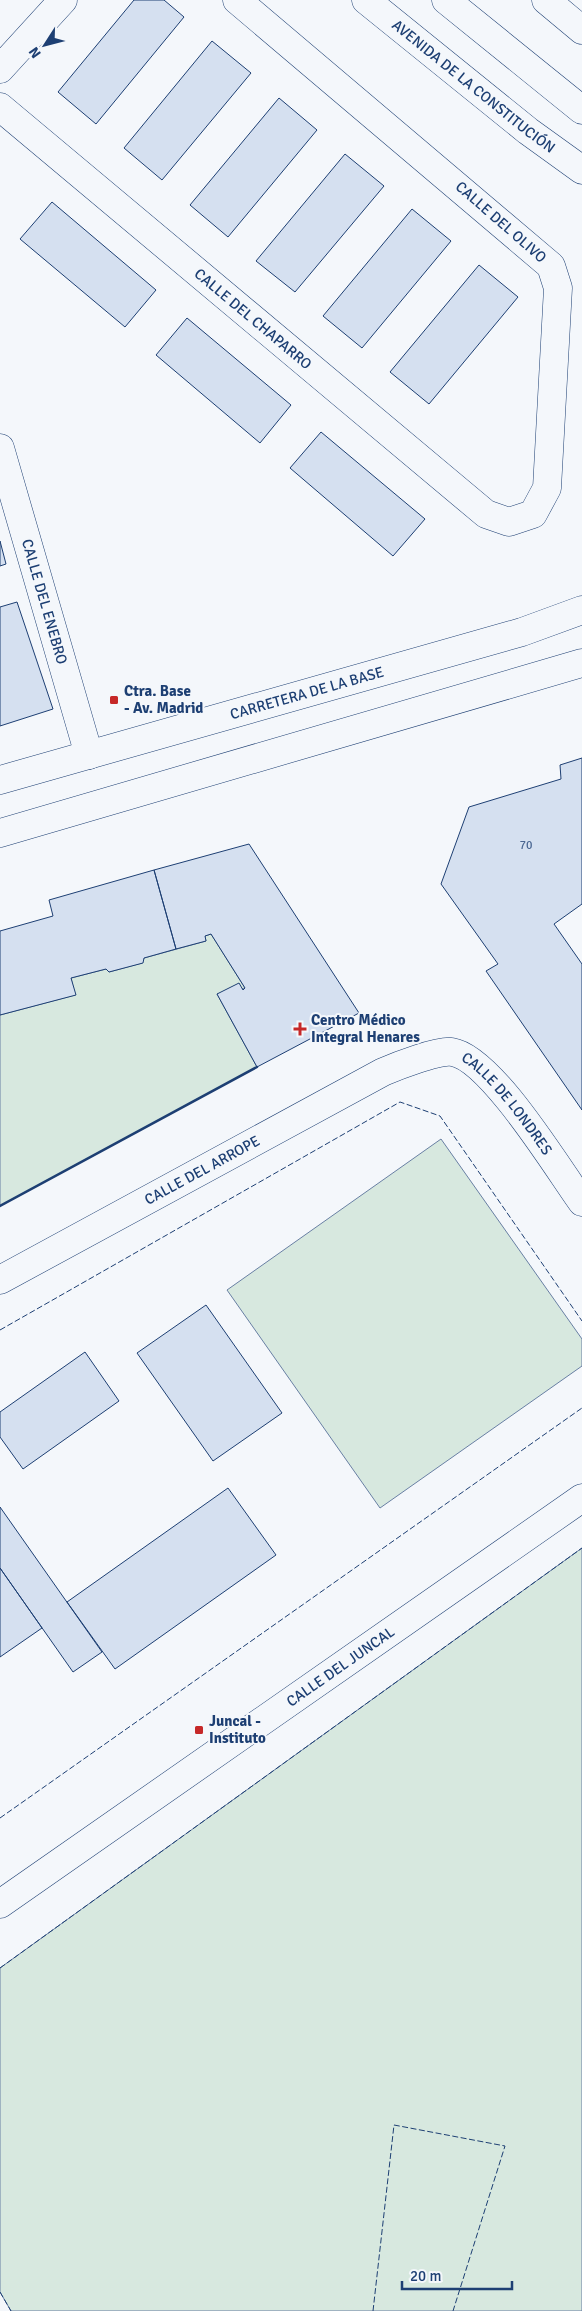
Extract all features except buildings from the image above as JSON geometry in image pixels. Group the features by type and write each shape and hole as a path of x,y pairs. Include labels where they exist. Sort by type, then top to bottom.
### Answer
{"street":[{"path":"0,68 63,0"},
{"name":"CALLE DEL OLIVO","path":"237,0 551,266 558,288 547,488 533,514 509,522"},
{"name":"AVENIDA DE LA CONSTITUCIÓN","path":"366,0 528,131 582,170"},
{"path":"446,0 582,110"},
{"path":"546,0 582,30"},
{"name":"CALLE DEL CHAPARRO","path":"0,107 486,514 509,522"},
{"name":"CALLE DEL ENEBRO","path":"0,448 89,755"},
{"name":"CARRETERA DE LA BASE","path":"0,780 522,632 582,610"},
{"path":"0,833 582,663"},
{"name":"CALLE DE LONDRES","path":"405,1062 452,1052 479,1066 506,1095 582,1202"},
{"name":"CALLE DEL ARROPE","path":"0,1280 405,1062"},
{"name":"CALLE DEL JUNCAL","path":"0,1904 582,1498"}],"shaded area":[{"path":"211,934 245,988 217,994 257,1067 0,1206 0,1015 75,995 71,978 106,969 109,972 142,963 144,958 206,941 205,936"},
{"path":"441,1139 582,1339 582,1366 380,1508 227,1290"},
{"path":"582,1548 582,2311 11,2311 0,2292 0,1968"}],"fence":[{"path":"0,1330 400,1102 440,1116 582,1321"},
{"path":"0,1818 582,1408"},
{"path":"0,1968 582,1548"},
{"path":"373,2311 394,2125 505,2146 453,2311"},
{"path":"0,2292 11,2311"}],"wall":[{"path":"0,1206 257,1067"}],"place":[{"name":"Ctra. Base - Av. Madrid","path":"114,700"},
{"name":"Centro Médico Integral Henares","path":"300,1029"},
{"name":"Juncal - Instituto","path":"199,1730"}]}
